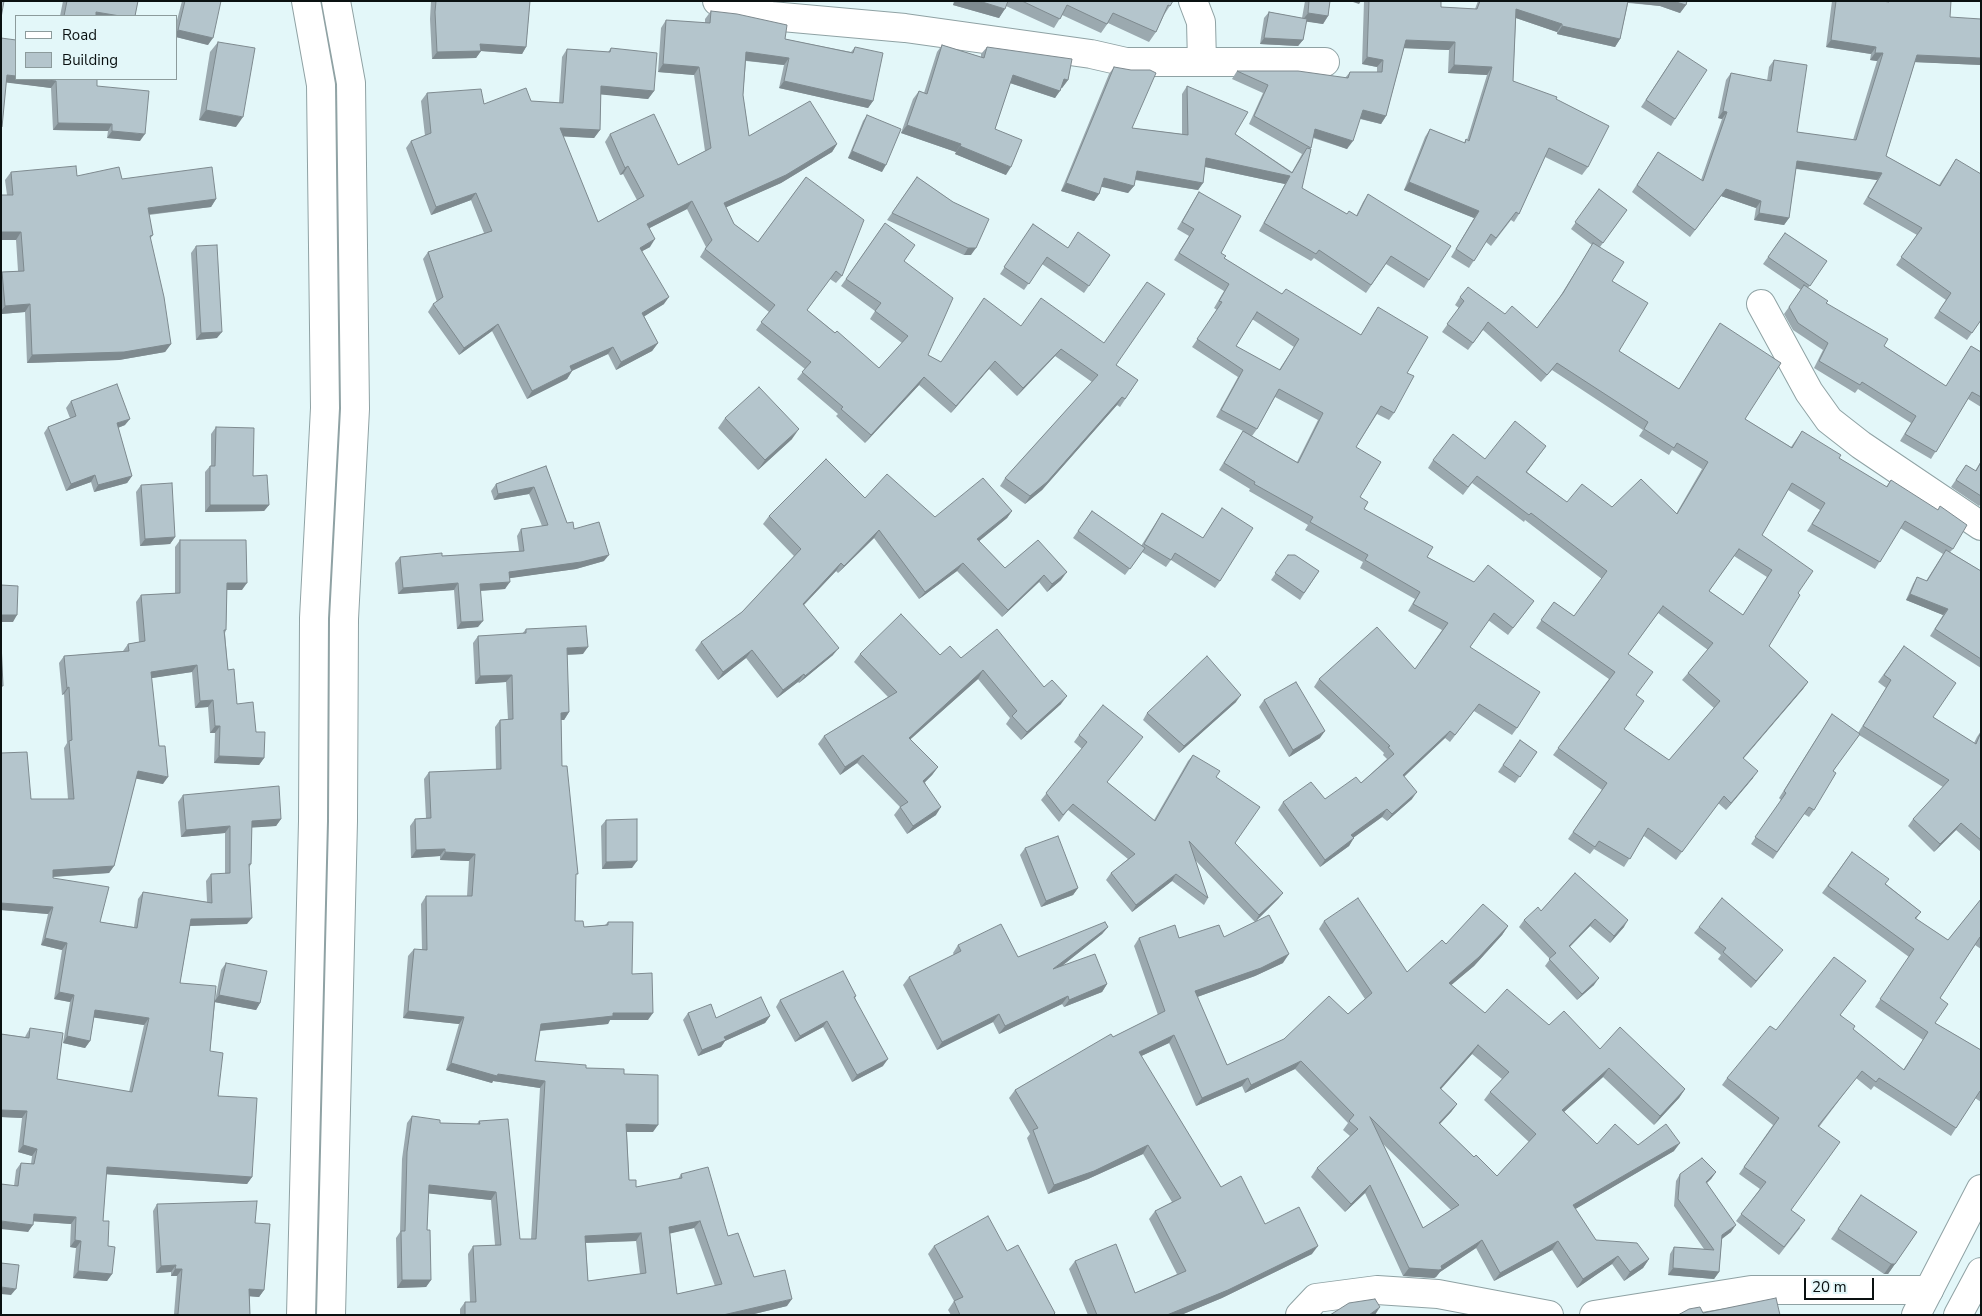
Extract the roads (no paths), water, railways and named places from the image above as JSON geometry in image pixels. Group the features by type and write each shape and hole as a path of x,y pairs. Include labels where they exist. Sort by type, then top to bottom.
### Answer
{"main road":[{"path":"301,1315 313,820 314,618 325,408 321,85 306,1"},
{"path":"331,1315 343,821 344,619 355,408 351,83 336,1"},
{"path":"717,1 772,16 933,32 1091,54 1126,62 1325,62"},
{"path":"1193,1 1201,22 1202,62"},
{"path":"1761,304 1809,392 1829,420 1861,445 1981,526"},
{"path":"1916,1315 1981,1189"},
{"path":"1958,1315 1981,1272"},
{"path":"1300,1315 1316,1298 1377,1290 1438,1294 1549,1315"},
{"path":"1594,1315 1751,1290 1929,1290"}]}
